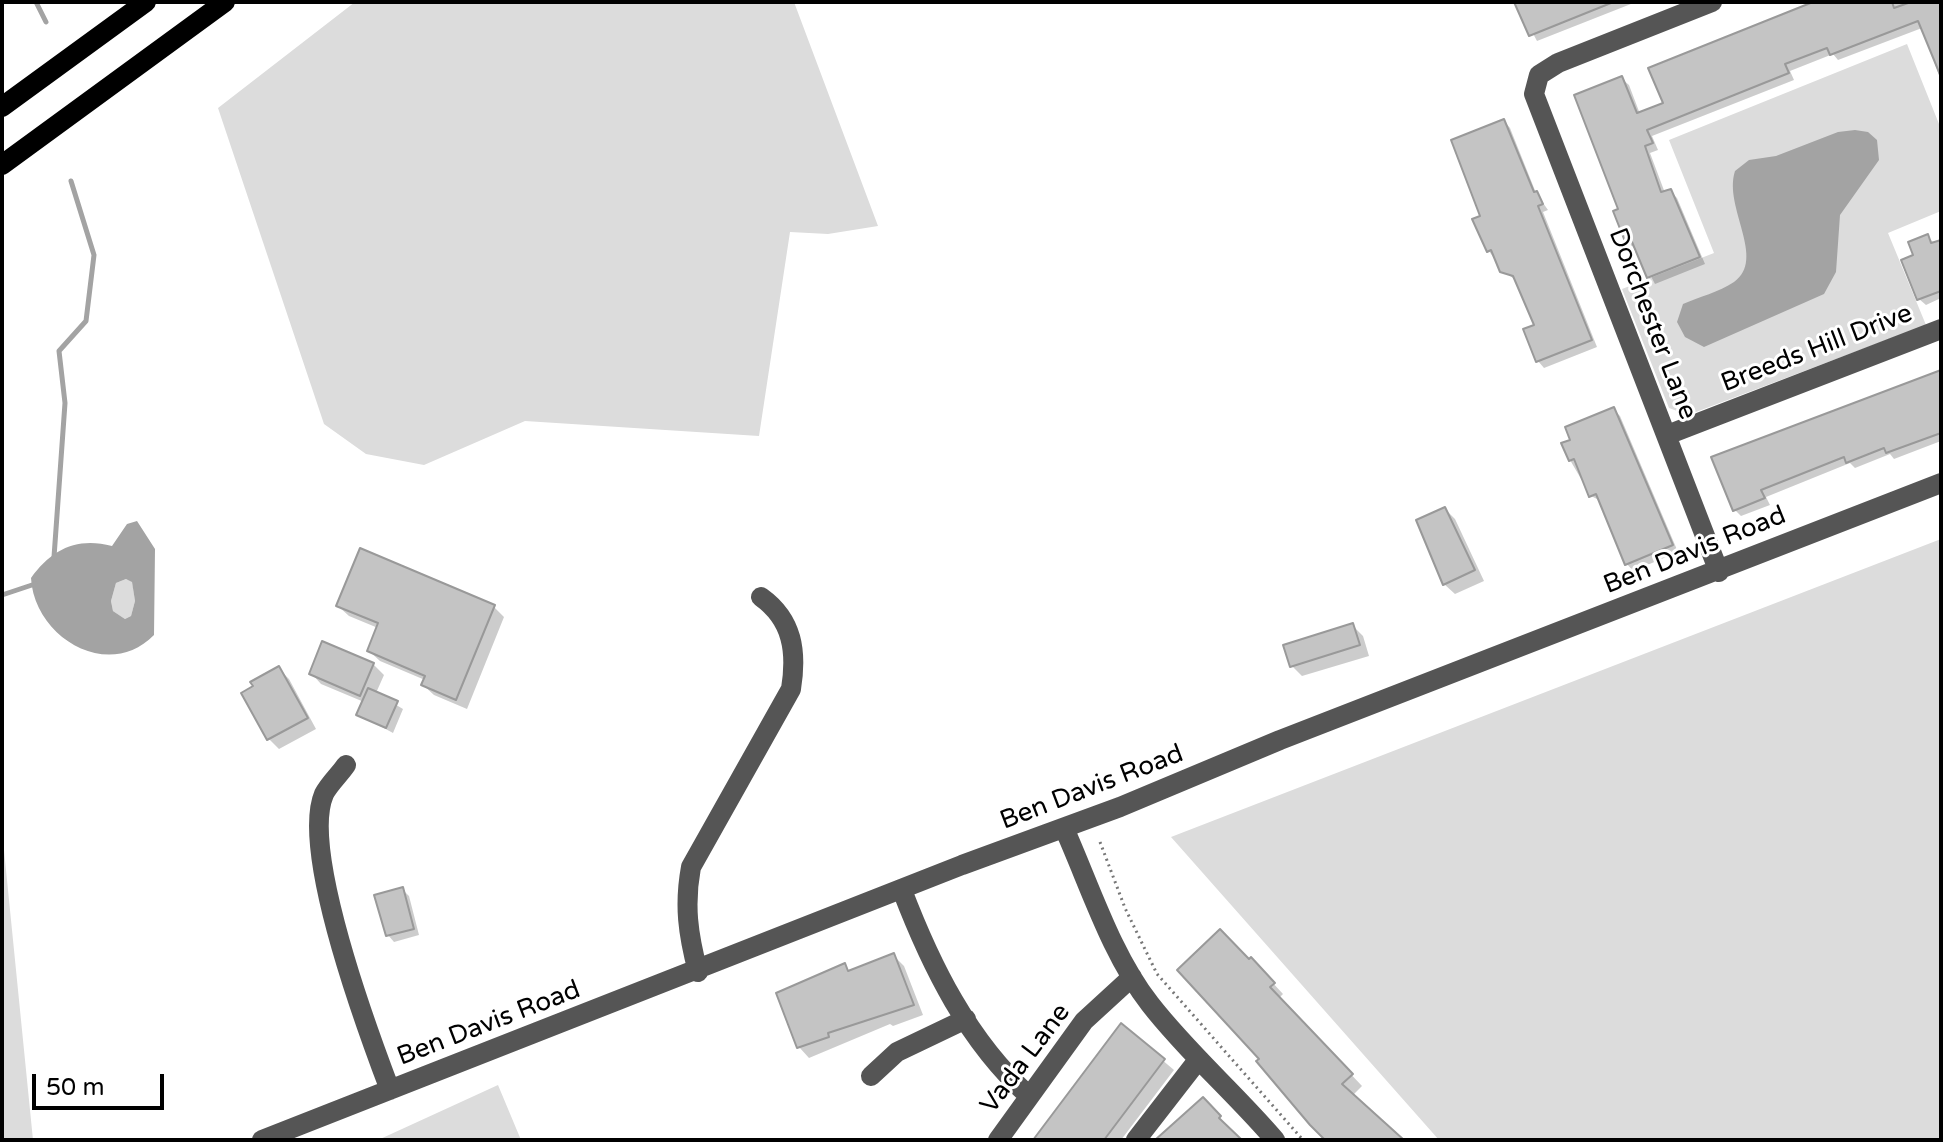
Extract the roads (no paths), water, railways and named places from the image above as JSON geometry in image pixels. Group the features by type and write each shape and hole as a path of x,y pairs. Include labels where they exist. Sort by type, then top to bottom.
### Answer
{"main road":[{"path":"2,107 146,2"},
{"path":"2,165 225,2"}],"street":[{"name":"Dorchester Lane","path":"1712,2 1558,63 1539,75 1534,94 1719,572"},
{"name":"Breeds Hill Drive","path":"1667,435 1941,329"},
{"name":"Ben Davis Road","path":"262,1140 698,972 1280,740 1719,572 1816,530 1941,483"},
{"path":"698,972 687,930 685,900 691,867 791,689 795,665 791,633 779,610 761,597"},
{"path":"346,765 324,795 319,823 325,871 337,927 390,1090"},
{"path":"1064,828 1132,977 1198,1060 1239,1098 1275,1140"},
{"path":"902,890 928,958 1000,1071 1029,1096"},
{"name":"Vada Lane","path":"998,1140 1084,1021 1132,977"},
{"path":"871,1076 897,1052 966,1019"},
{"path":"1136,1140 1198,1060"}],"waterway":[{"path":"36,2 46,22"},
{"path":"54,557 65,403 59,351 86,321 94,255 71,181"},
{"path":"2,595 35,584"}]}
